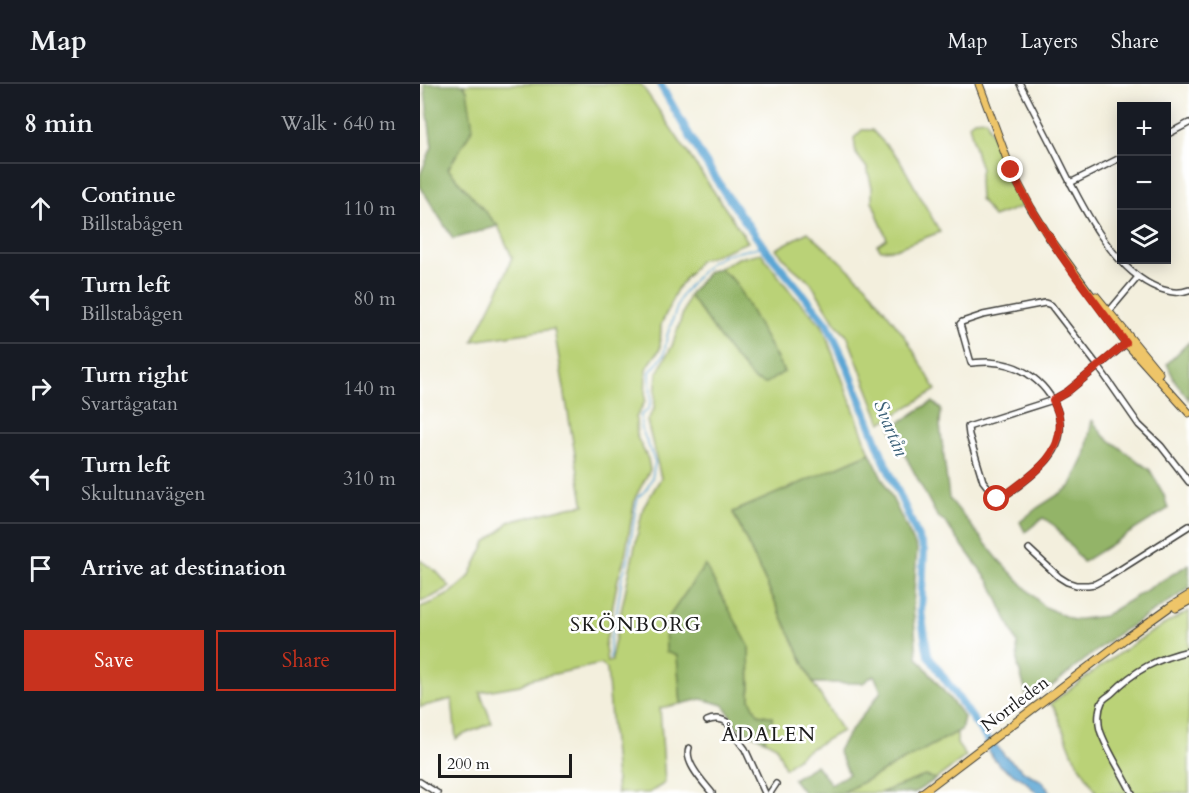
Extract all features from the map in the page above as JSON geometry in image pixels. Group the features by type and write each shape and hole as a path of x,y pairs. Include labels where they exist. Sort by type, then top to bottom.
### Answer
{"main road":[{"path":"979,84 1011,170 1031,208 1060,253 1186,410"},
{"name":"Norrleden","path":"922,793 1125,639 1189,596"},
{"name":"Norrleden","path":"1125,639 1189,601"}],"street":[{"path":"1020,84 1084,210 1124,265 1138,277 1170,292 1189,290"},
{"path":"1171,133 1189,123"},
{"path":"1070,183 1117,160"},
{"path":"1107,314 1138,277"},
{"path":"1129,341 1098,366 1067,392 1053,400 968,427 983,481 998,500 1039,468 1052,454 1059,436 1059,416 1053,400 1040,382 1024,371 997,362 971,363 960,327 962,322 1000,311 1048,304 1098,366 1139,425 1161,446 1189,482"},
{"path":"1029,549 1067,582 1076,585 1095,584 1189,526"},
{"path":"1132,793 1104,741 1099,718 1103,700 1149,664 1189,651"},
{"path":"707,721 719,719 728,723 745,749 768,793 776,784"},
{"path":"689,747 687,755 695,772 712,793"},
{"path":"420,782 437,793"}],"green space":[{"path":"424,84 463,84 467,90 473,128 448,169 498,226 453,239 420,186 420,175 432,147"},
{"path":"463,84 641,84 748,242 699,261 677,289 661,325 660,349 646,369 645,401 636,418 637,437 648,459 650,470 635,498 625,557 618,579 605,646 607,662 612,661 643,508 661,478 647,421 654,409 657,373 672,346 689,295 730,352 784,372 735,282 719,268 738,258 761,253 793,295 822,325 870,453 733,513 813,683 842,731 806,751 785,768 776,746 764,740 773,717 757,714 750,699 749,646 677,656 681,704 660,708 665,783 649,793 617,793 607,669 601,664 531,679 520,685 480,692 492,723 456,739 452,699 420,707 420,607 451,593 469,577 486,542 509,522 585,505 554,329 473,341 501,285 512,257 498,226 447,168 467,90"},
{"path":"986,119 1014,191 1023,206 993,217 980,199 981,168 969,124 974,120"},
{"path":"862,130 872,130 899,159 940,232 895,249 881,250 877,245 887,239 872,201 872,187 867,168 856,154 854,138"},
{"path":"808,232 866,285 906,338 936,390 881,423 847,335 836,324 811,283 776,249"},
{"path":"719,268 735,282 784,372 765,384 754,380 730,352 689,295 708,272"},
{"path":"1189,342 1189,400 1175,381 1167,364"},
{"path":"933,402 941,409 940,425 949,498 998,559 1043,606 1073,620 1104,616 1189,564 1189,589 1116,635 1052,686 1027,699 1018,666 1017,643 991,584 944,521 937,516 891,428"},
{"path":"1092,420 1104,436 1150,470 1164,495 1168,509 1083,562 1055,526 1043,518 1025,532 1020,522 1070,487 1085,456"},
{"path":"870,453 917,549 913,606 917,657 964,717 961,730 842,793 804,793 793,779 816,765 831,784 849,774 838,751 881,691 874,675 863,683 813,683 733,512"},
{"path":"420,560 437,572 450,587 420,601"},
{"path":"705,565 749,646 750,699 758,714 773,717 764,740 737,727 724,705 701,699 681,704 677,656 666,652 665,622"},
{"path":"1189,611 1189,793 1097,793 1074,757 1054,707 1050,704 1135,643"},
{"path":"957,732 957,744 966,756 936,779 925,776 880,793 842,793"},
{"path":"925,776 936,779 914,793 880,793"}],"water":[{"path":"996,745 1005,756 1025,772 1042,781 1051,793 1037,793 1024,780 1000,766 988,751"}],"waterway":[{"name":"Svartån","path":"660,84 725,193 763,246 827,323 924,550 921,612 928,655 998,755"},
{"path":"610,659 610,640 622,577 628,560 638,497 646,490 652,478 655,462 641,427 641,415 649,408 651,400 650,372 664,355 667,336 681,296 695,279 711,262 725,255 763,246"}],"district":[{"name":"SKÖNBORG","path":"636,624"},
{"name":"ÅDALEN","path":"769,734"}],"route":[{"path":"997,499 1023,481 1052,454 1060,426 1053,400 1067,392 1126,343 1051,240 1011,170"}]}
